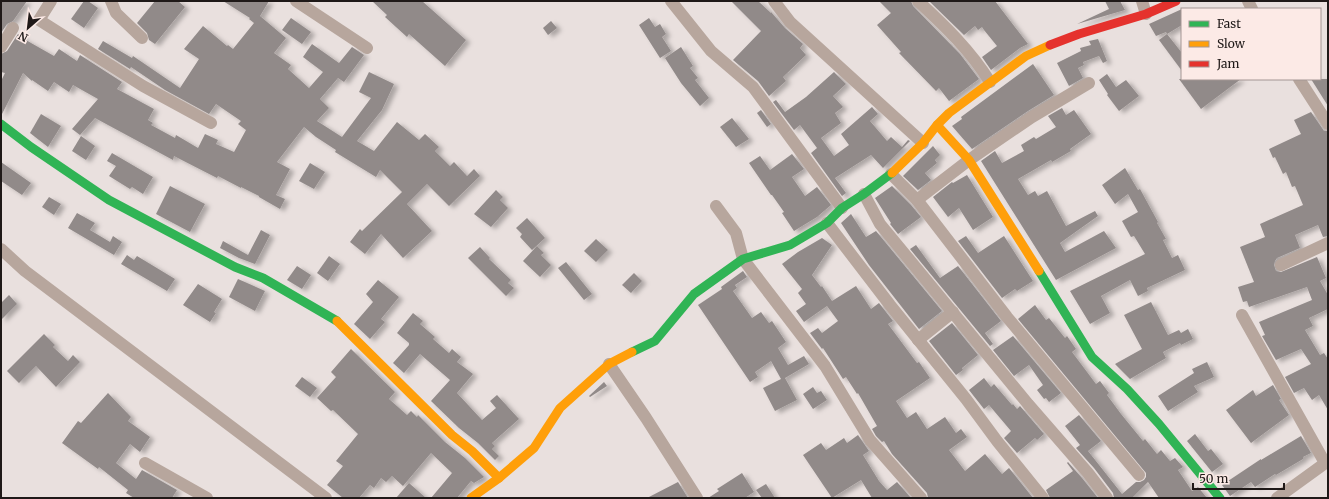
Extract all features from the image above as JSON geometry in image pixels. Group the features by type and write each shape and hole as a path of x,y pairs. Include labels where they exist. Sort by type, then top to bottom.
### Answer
{"street":[{"path":"51,1 39,20 143,86 211,123"},
{"path":"111,1 116,13 142,38"},
{"path":"296,1 366,48"},
{"path":"671,1 711,51 753,87 842,208"},
{"path":"774,1 790,22 923,143"},
{"path":"918,1 952,32 990,82"},
{"path":"1142,1 1146,14"},
{"path":"471,498 499,478 534,448 560,408 608,364 655,341 694,294 743,259 790,245 827,223 842,208 891,174 923,143 937,125 949,113 1026,56 1079,34 1146,14 1176,1"},
{"path":"1,47 13,28"},
{"path":"1300,80 1328,124"},
{"path":"917,200 969,160 1032,117 1089,83"},
{"path":"1,124 31,147 109,200 234,267 264,278 337,320 452,435 472,451 499,478"},
{"path":"937,125 969,160 1092,357 1153,416 1220,498"},
{"path":"891,174 917,200 1007,317 1139,475"},
{"path":"864,194 880,224 1028,404 1088,473 1107,498"},
{"path":"716,206 736,233 743,259 825,366 870,440 921,498"},
{"path":"827,223 1042,498"},
{"path":"1281,265 1328,242"},
{"path":"1,249 25,271 326,498"},
{"path":"918,340 953,312"},
{"path":"1242,314 1327,462 1277,498"},
{"path":"608,364 646,418 697,498"},
{"path":"145,463 207,498"}],"building":[{"path":"1,1 27,1 13,21 7,24 1,33"},
{"path":"84,1 88,1 98,8 84,28 71,19"},
{"path":"155,1 178,1 185,7 155,44 149,40 147,33 137,23"},
{"path":"223,1 269,1 260,16 286,38 274,53 291,65 288,69 309,88 323,72 303,57 312,44 339,63 352,47 364,55 344,82 338,78 320,99 329,108 317,121 342,137 371,98 359,92 369,72 394,84 382,110 357,141 374,151 397,122 419,140 425,134 439,147 435,151 450,166 454,162 467,176 474,169 480,176 449,206 427,184 407,204 432,231 403,258 381,234 365,254 350,242 360,229 362,231 402,192 380,170 376,177 335,152 336,150 304,127 277,162 290,169 276,195 285,199 280,209 259,196 218,176 217,178 174,156 173,160 95,118 80,135 72,129 98,99 73,85 69,92 54,82 48,91 32,81 23,73 1,114 1,81 5,73 1,72 1,54 7,51 18,34 54,56 59,49 77,61 80,55 122,82 117,89 154,109 148,120 153,123 151,125 175,138 176,135 198,148 205,134 218,140 216,144 234,152 246,130 238,124 241,121 216,104 209,114 165,90 131,67 130,69 98,49 103,41 132,58 133,56 180,88 199,59 184,49 203,26 227,46 228,45 233,49 254,23 249,19 250,18"},
{"path":"372,1 422,1 466,40 445,66 409,34 407,37 385,17 387,15"},
{"path":"731,1 758,1 803,44 800,48 806,55 783,77 786,81 769,96 758,81 733,60 761,31"},
{"path":"879,1 911,1 913,6 960,54 979,79 949,101 939,88 936,91 899,53 901,52 877,25 891,13"},
{"path":"929,1 995,1 1028,44 1020,48 991,70 982,57 997,46 982,27 978,30 975,26 964,35"},
{"path":"1105,1 1120,1 1125,10 1077,24 1109,9"},
{"path":"1181,9 1181,26 1167,34 1166,32 1156,36 1149,24"},
{"path":"291,18 311,32 302,44 282,30"},
{"path":"649,18 655,27 660,24 666,34 662,37 671,51 660,58 639,25"},
{"path":"551,21 557,28 548,35 543,28"},
{"path":"1167,34 1181,52 1181,70 1159,40"},
{"path":"1098,39 1107,61 1103,63 1099,56 1083,62 1084,65 1078,68 1083,78 1069,86 1057,63 1081,51 1080,48 1091,45 1089,41"},
{"path":"681,47 693,66 690,68 698,78 695,80 709,98 700,106 681,83 665,58"},
{"path":"1033,64 1054,95 972,149 952,126 962,119 961,117"},
{"path":"834,72 846,84 833,96 843,107 835,113 841,123 821,138 834,156 849,145 841,134 872,107 878,114 870,121 887,141 891,137 902,147 908,140 910,141 883,168 871,155 835,178 846,193 842,196 811,153 817,148 800,125 794,130 773,102 776,100 785,112 806,97"},
{"path":"1107,74 1116,87 1126,80 1139,96 1119,111 1107,95 1108,94 1099,80"},
{"path":"1179,79 1240,80 1201,109"},
{"path":"1328,79 1328,106 1312,80"},
{"path":"1062,108 1066,115 1074,110 1091,134 1070,149 1071,151 1052,162 1051,160 1018,179 1028,195 1035,191 1038,196 1047,191 1066,226 1095,211 1098,216 1060,243 1065,252 1104,231 1116,248 1056,280 981,161 995,151 1002,163 1024,151 1021,145 1034,137 1036,139 1056,127 1048,116"},
{"path":"761,110 771,124 767,127 757,113"},
{"path":"1311,112 1324,131 1328,131 1328,236 1323,237 1318,225 1295,235 1300,248 1277,258 1274,265 1276,271 1281,272 1317,257 1326,278 1320,281 1328,295 1328,309 1309,318 1313,326 1305,330 1320,355 1324,353 1328,359 1328,410 1319,395 1312,400 1304,388 1294,393 1285,377 1311,364 1301,349 1276,360 1262,336 1265,335 1259,322 1312,300 1307,287 1249,307 1247,301 1243,302 1238,287 1254,282 1240,247 1265,237 1260,224 1303,205 1295,186 1292,187 1286,172 1283,174 1275,157 1273,158 1269,149 1301,134 1294,120"},
{"path":"41,114 61,126 48,147 30,133"},
{"path":"732,118 749,139 736,147 720,127"},
{"path":"81,136 95,146 86,160 72,151"},
{"path":"933,146 940,155 935,160 937,163 925,173 931,180 918,190 903,176"},
{"path":"112,153 153,177 143,194 132,187 130,189 109,176 116,166 107,161"},
{"path":"792,154 804,169 792,177 805,196 817,187 831,205 817,217 794,231 782,213 784,212 749,163 760,156 770,170"},
{"path":"1,162 31,183 22,195 1,181"},
{"path":"310,163 325,172 314,189 299,181"},
{"path":"1125,168 1138,190 1140,189 1158,222 1157,223 1166,239 1163,240 1172,258 1178,255 1185,270 1147,288 1148,291 1138,296 1130,280 1101,296 1110,313 1090,324 1070,291 1145,254 1134,236 1131,237 1122,221 1138,212 1128,194 1115,204 1102,185"},
{"path":"967,175 993,217 973,230 959,208 948,217 933,197 952,182 953,183"},
{"path":"170,186 205,204 190,232 156,214"},
{"path":"892,186 921,217 898,234 890,224 891,223 875,198"},
{"path":"496,190 503,197 500,200 508,208 491,227 474,214"},
{"path":"49,197 61,204 54,215 42,207"},
{"path":"77,213 95,223 90,230 110,242 113,236 122,242 114,255 68,228"},
{"path":"851,214 866,237 876,231 942,311 919,329 869,265 841,223"},
{"path":"527,218 545,238 532,250 520,237 522,234 516,228"},
{"path":"261,230 270,235 255,264 220,248 223,241 248,255"},
{"path":"966,236 978,253 1004,236 1033,281 1017,291 1015,289 1002,298 958,241"},
{"path":"822,238 832,245 812,275 821,287 822,286 832,301 856,286 871,309 879,303 893,321 888,324 930,378 896,401 907,418 916,412 927,429 945,417 956,433 961,429 967,437 949,450 965,471 985,454 1002,474 1009,468 1033,498 928,498 927,493 892,454 884,441 882,442 876,436 872,429 877,426 858,393 857,394 846,377 843,379 823,348 822,349 810,333 818,328 822,333 838,321 827,306 804,322 796,311 806,304 798,293 802,289 782,264 798,252"},
{"path":"596,239 608,250 596,262 584,251"},
{"path":"916,245 940,278 958,266 1001,321 985,333 993,344 990,346 910,249"},
{"path":"537,246 544,253 541,255 551,265 540,277 523,261"},
{"path":"480,247 490,258 489,259 511,280 508,283 514,288 506,296 468,258"},
{"path":"127,255 134,260 137,256 175,279 167,291 121,264"},
{"path":"329,256 340,264 328,281 317,273"},
{"path":"566,262 592,294 584,300 558,268"},
{"path":"297,266 311,275 302,289 287,280"},
{"path":"743,271 747,277 735,285 737,288 733,291 752,318 761,312 769,323 772,321 786,342 778,348 788,365 804,356 809,364 785,378 797,400 775,411 763,388 781,379 771,361 755,372 758,377 750,382 698,305 722,289 721,287"},
{"path":"634,273 642,281 631,293 622,285"},
{"path":"238,279 265,291 255,311 229,297"},
{"path":"378,280 399,297 381,319 385,322 370,339 354,324 373,302 366,294"},
{"path":"198,284 222,299 210,322 183,305"},
{"path":"9,295 17,304 1,320 1,303"},
{"path":"1151,302 1168,335 1179,330 1181,333 1188,329 1193,339 1181,345 1180,343 1163,352 1166,358 1130,379 1115,364 1142,349 1124,315"},
{"path":"1035,305 1046,320 1049,318 1065,338 1067,336 1076,349 1072,352 1096,384 1100,381 1109,393 1107,395 1143,441 1145,439 1157,454 1161,450 1170,461 1175,458 1183,467 1178,470 1192,491 1198,487 1207,498 1159,498 1148,482 1132,498 1114,498 1113,493 1094,468 1076,448 1080,445 1065,426 1079,415 1101,441 1088,451 1122,494 1136,482 1144,480 1146,473 1018,319"},
{"path":"413,313 423,321 420,324 435,337 433,339 449,353 452,349 461,357 457,362 473,374 457,393 482,420 496,408 490,401 497,395 519,419 492,443 495,446 492,449 499,456 495,460 431,401 450,380 420,354 404,373 393,363 409,345 409,343 397,333"},
{"path":"952,323 978,355 956,375 929,341"},
{"path":"44,334 55,345 53,347 68,361 73,355 80,362 56,387 36,366 19,383 7,371"},
{"path":"1013,336 1061,393 1049,402 1046,398 1044,399 1037,390 1043,385 1029,365 1014,376 993,350"},
{"path":"351,349 395,392 389,399 407,415 411,411 417,417 418,415 484,477 474,483 471,481 457,498 431,498 452,473 431,453 403,486 392,476 386,482 381,478 374,488 370,485 359,498 343,498 327,485 343,466 336,461 358,434 333,410 331,411 317,398 336,377 331,372"},
{"path":"1207,362 1214,377 1194,386 1198,392 1168,411 1158,396 1194,373 1192,369"},
{"path":"302,377 317,388 310,397 295,386"},
{"path":"984,378 991,387 994,384 1017,409 1020,406 1044,434 1037,440 1035,438 1017,453 1004,438 1011,431 989,405 984,409 969,390"},
{"path":"604,382 607,386 590,397 589,396"},
{"path":"1273,385 1281,399 1279,400 1289,415 1251,443 1226,410 1253,390 1256,396"},
{"path":"813,387 817,393 821,391 827,400 813,409 803,394"},
{"path":"108,393 131,417 128,421 150,437 140,452 130,444 116,463 136,479 142,470 177,490 172,498 134,498 126,493 128,490 99,467 98,469 62,443 78,421 81,423"},
{"path":"1195,434 1208,451 1211,449 1223,464 1212,472 1187,441"},
{"path":"858,435 869,451 863,455 879,481 887,490 897,482 911,498 872,498 861,480 832,498 803,455 821,443 826,450 844,438 847,443"},
{"path":"1301,436 1311,453 1303,457 1303,459 1255,487 1251,482 1230,496 1222,485 1261,459"},
{"path":"1068,462 1098,498 1050,498 1046,490 1073,471 1067,463"},
{"path":"742,473 754,492 745,498 708,498 719,491 717,489"},
{"path":"678,482 688,498 647,498"},
{"path":"409,483 426,498 396,498"},
{"path":"766,484 775,498 762,498 756,490"}],"traffic: fast":[{"path":"1,124 31,147 109,200 235,267 263,278 337,321"},
{"path":"632,352 655,341 694,294 743,259 790,245 827,223 842,208 892,173"},
{"path":"1039,271 1092,357 1127,389 1159,424 1220,498"}],"traffic: slow":[{"path":"892,173 923,143 937,125 949,113 1026,56 1050,45"},
{"path":"937,125 969,160 1039,271"},
{"path":"337,321 452,435 472,451 499,478"},
{"path":"471,498 499,478 534,448 560,408 609,364 632,352"}],"traffic: jam":[{"path":"1050,45 1079,34 1146,14 1176,1"}]}
